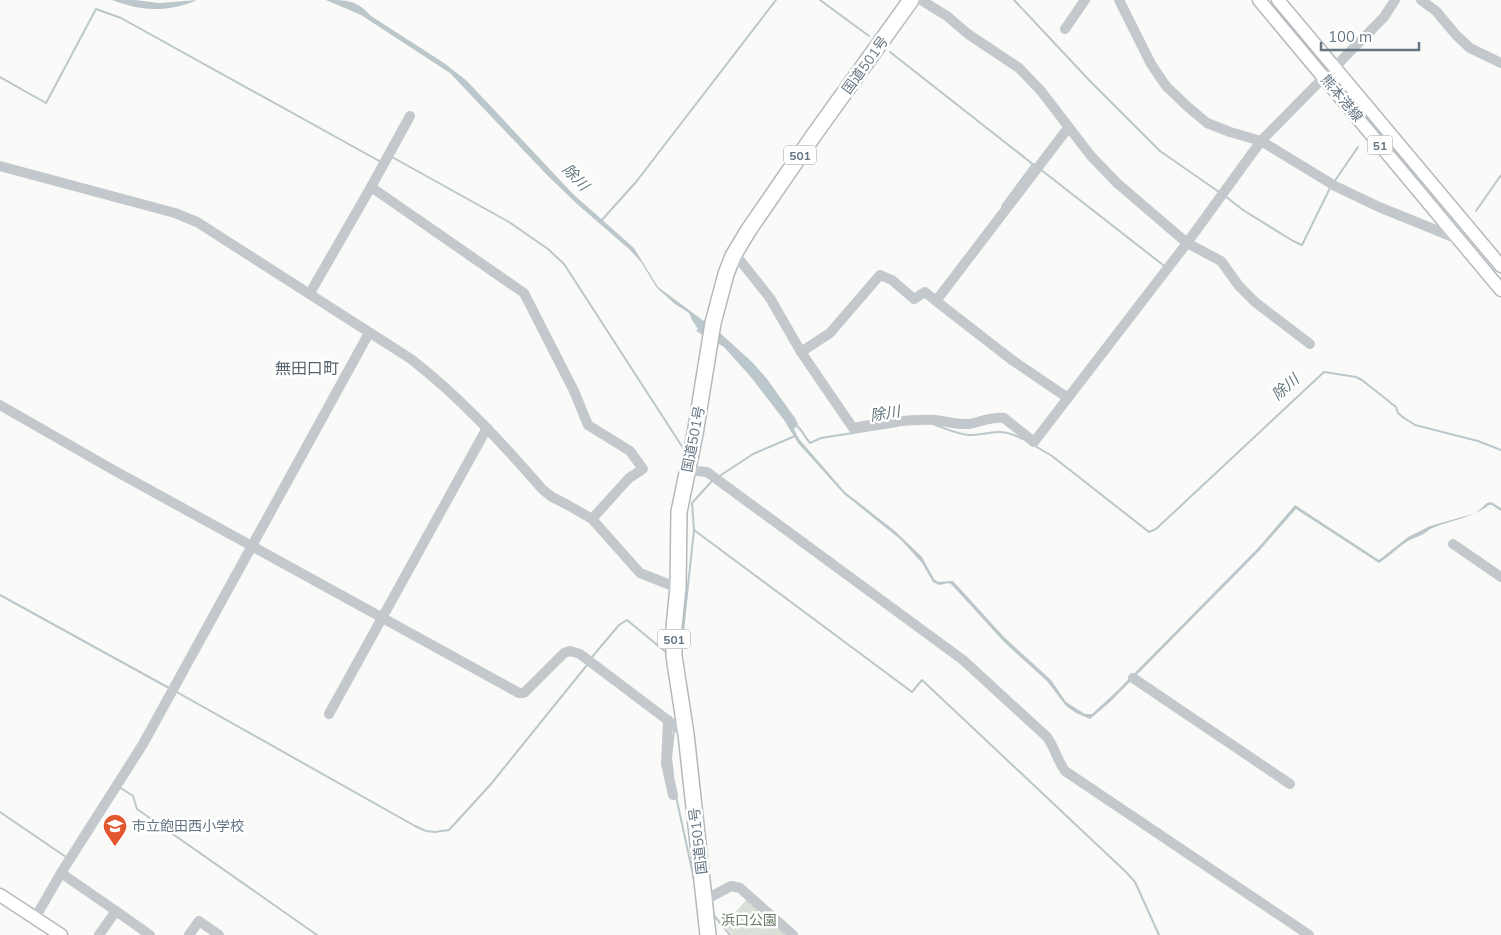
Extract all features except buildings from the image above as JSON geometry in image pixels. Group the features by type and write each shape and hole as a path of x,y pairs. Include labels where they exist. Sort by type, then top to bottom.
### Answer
{"highway":[{"name":"国道501号","path":"708,935 686,734 674,656 674,627 678,588 679,512 696,434 709,344 718,298 733,256 764,206 912,0"}],"main road":[{"name":"熊本港線","path":"1258,0 1501,290"},
{"name":"熊本港線","path":"1278,0 1501,266"},
{"path":"0,895 61,935"}],"street":[{"path":"921,0 947,16 968,34 1020,68 1037,86 1091,156 1116,183 1187,243 1221,262 1255,302 1310,344"},
{"path":"1065,29 1085,0"},
{"path":"1118,0 1151,64 1166,86 1188,108 1207,122 1230,132 1261,141 1335,186 1379,207 1458,239"},
{"path":"1335,67 1384,17 1395,0"},
{"path":"1421,0 1436,11 1456,35 1470,48 1501,63"},
{"path":"733,256 738,259 770,298 801,352 853,428 890,421 913,420 935,420 968,424 998,417 1004,418 1034,442 1187,243 1261,141 1324,77"},
{"path":"310,293 410,116"},
{"path":"936,301 1068,128"},
{"path":"0,166 175,213 197,222 411,359 433,376 487,428 552,498 592,519 640,573 678,588"},
{"path":"371,188 524,293 574,391 588,425 630,451 643,469 629,478 592,519"},
{"path":"801,352 830,333 880,275 892,280 914,299 925,292 1012,360 1068,398"},
{"path":"35,918 61,873 143,744 370,333"},
{"path":"0,405 108,467 519,693 524,693 564,653 570,651 580,654 686,734"},
{"path":"329,714 487,428"},
{"path":"688,470 708,472 963,660 1047,738 1054,746 1059,763 1065,771 1309,935"},
{"path":"1453,544 1501,576"},
{"path":"1133,678 1290,784"},
{"path":"668,720 666,764 672,795"},
{"path":"61,873 150,935"},
{"path":"705,900 731,886 740,888 793,935"},
{"path":"98,935 116,911"},
{"path":"189,935 199,921 219,935"}],"green space":[{"name":"浜口公園","path":"748,898 788,935 732,935 724,925"}],"shaded area":[{"path":"112,0 159,3 197,0 176,7 154,9 123,4"},
{"path":"326,0 345,1 356,4 371,16 444,63 467,81 573,194 634,248 658,287 720,333 752,362 767,379 795,418 798,424 794,429 799,439 845,492 895,531 922,557 934,579 938,582 953,581 1004,637 1051,680 1066,702 1085,714 1092,714 1117,691 1258,548 1295,505 1379,560 1408,537 1430,526 1475,513 1430,529 1404,543 1379,563 1296,509 1259,551 1110,702 1090,719 1076,713 1066,706 1047,681 1005,643 952,585 949,583 939,585 933,582 922,563 900,539 844,494 798,443 784,420 750,376 724,347 696,331 698,329 689,313 675,304 657,288 641,262 629,249 546,174 450,73 361,15"},
{"path":"1491,502 1501,508 1501,511 1489,505 1476,513 1487,503"}],"waterway":[{"path":"601,221 636,182 776,0"},
{"path":"820,0 869,36"},
{"path":"1014,0 1089,80 1160,151 1219,192"},
{"path":"0,77 46,103 96,9 121,18 381,162"},
{"path":"890,52 1034,165"},
{"path":"1334,182 1358,147"},
{"path":"392,157 509,222 548,249 564,264 683,448"},
{"path":"1002,206 1033,164"},
{"path":"1040,169 1163,265"},
{"path":"1476,211 1501,175"},
{"path":"1225,196 1243,210 1302,245 1330,188"},
{"name":"除川","path":"1035,446 1052,456 1149,532 1156,529 1324,372 1356,377 1362,380 1396,407 1398,413 1415,425 1478,441 1501,450"},
{"name":"除川","path":"795,425 810,443 821,438 897,426"},
{"name":"除川","path":"935,425 969,435 1001,432 1022,439"},
{"path":"718,477 753,454 795,436"},
{"path":"681,650 694,530 692,503 712,481"},
{"path":"694,530 912,692 922,680 1126,872 1135,882 1159,935"},
{"path":"0,595 169,688"},
{"path":"592,657 619,625 627,620 667,653"},
{"path":"175,691 415,826 426,831 435,832 449,830 491,784 587,665"},
{"path":"673,774 671,758 674,729"},
{"path":"119,787 133,796 137,809 317,935"},
{"path":"676,796 695,884"},
{"path":"0,812 66,857"},
{"path":"712,913 730,935"}],"place":[{"name":"市立飽田西小学校","path":"115,847"}],"district":[{"name":"無田口町","path":"307,368"}]}
